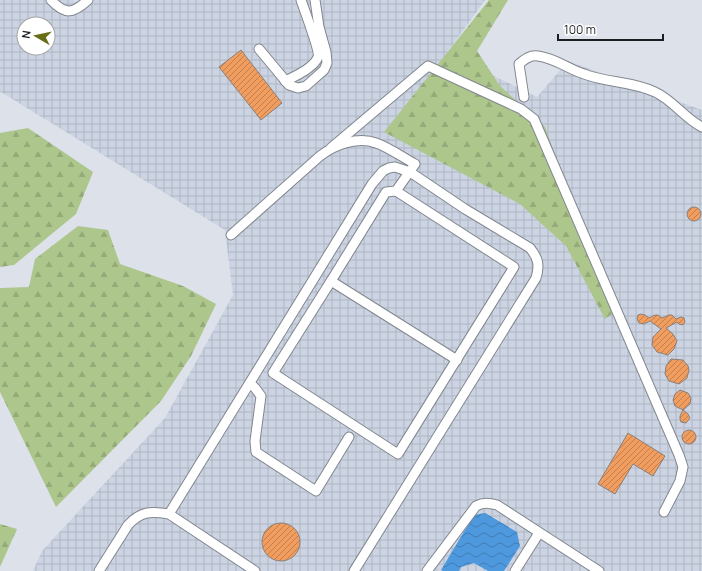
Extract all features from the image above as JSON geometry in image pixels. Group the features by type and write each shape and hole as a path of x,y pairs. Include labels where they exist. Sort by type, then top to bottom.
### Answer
{"street":[{"path":"51,0 59,9 65,11 78,8 88,0"},
{"path":"259,49 285,81 293,87 302,88 306,86 324,70 328,59 301,0"},
{"path":"285,81 298,75 316,62 318,53 314,27 315,0"},
{"path":"524,97 519,64 526,58 537,56 556,60 583,74 602,80 628,83 656,92 702,127"},
{"path":"231,234 320,156 428,66 521,108 534,119 679,455 683,467 680,481 664,512"},
{"path":"331,148 357,141 376,142 415,164 396,191"},
{"path":"169,514 372,184 383,171 389,168 396,168 410,172 464,208 530,248 536,255 539,269 536,278 354,571"},
{"path":"396,191 514,267 398,454 273,373 386,192 396,191"},
{"path":"331,281 457,360"},
{"path":"250,383 261,396 255,440 256,452 316,492 349,437"},
{"path":"427,571 469,514 481,503 498,505 599,571"},
{"path":"99,571 128,525 142,514 152,512 169,514 243,568 255,571"},
{"path":"515,571 539,533"}],"shaded area":[{"path":"0,0 73,0 76,2 78,0 485,0 447,53 537,97 568,61 702,110 702,571 33,571 42,551 165,418 233,295 225,230 1,92 0,93"}],"green space":[{"path":"489,0 508,0 477,51 500,86 545,127 613,313 605,319 566,246 520,204 384,132"},
{"path":"28,128 93,172 76,214 14,265 0,267 0,133"},
{"path":"78,226 108,230 120,264 183,286 216,304 191,356 161,401 56,507 0,392 0,288 29,287 35,259"},
{"path":"0,524 17,529 0,567"}],"water":[{"path":"485,513 517,532 520,546 504,571 488,571 474,563 461,567 459,571 441,570 474,515"}],"building":[{"path":"241,50 282,103 261,120 219,67"},
{"path":"691,207 697,207 701,211 701,217 697,221 691,221 687,217 687,211"},
{"path":"641,314 649,318 655,315 662,318 672,315 676,319 681,317 684,318 685,322 683,325 677,322 666,328 673,334 677,341 674,349 668,355 657,352 652,345 653,337 661,329 650,321 644,324 639,323 637,319 638,315"},
{"path":"671,359 683,360 688,366 689,370 687,378 679,384 669,381 665,374 666,366"},
{"path":"680,390 688,393 691,398 690,404 683,410 675,406 673,400 675,394"},
{"path":"683,410 690,418 686,423 681,422 680,419"},
{"path":"689,430 694,432 696,437 694,442 689,444 684,442 682,437 684,432"},
{"path":"628,433 665,456 653,476 633,464 615,494 598,484"},
{"path":"277,523 285,523 297,532 300,542 297,552 291,558 285,561 277,561 265,552 262,546 262,538 271,526"}]}
